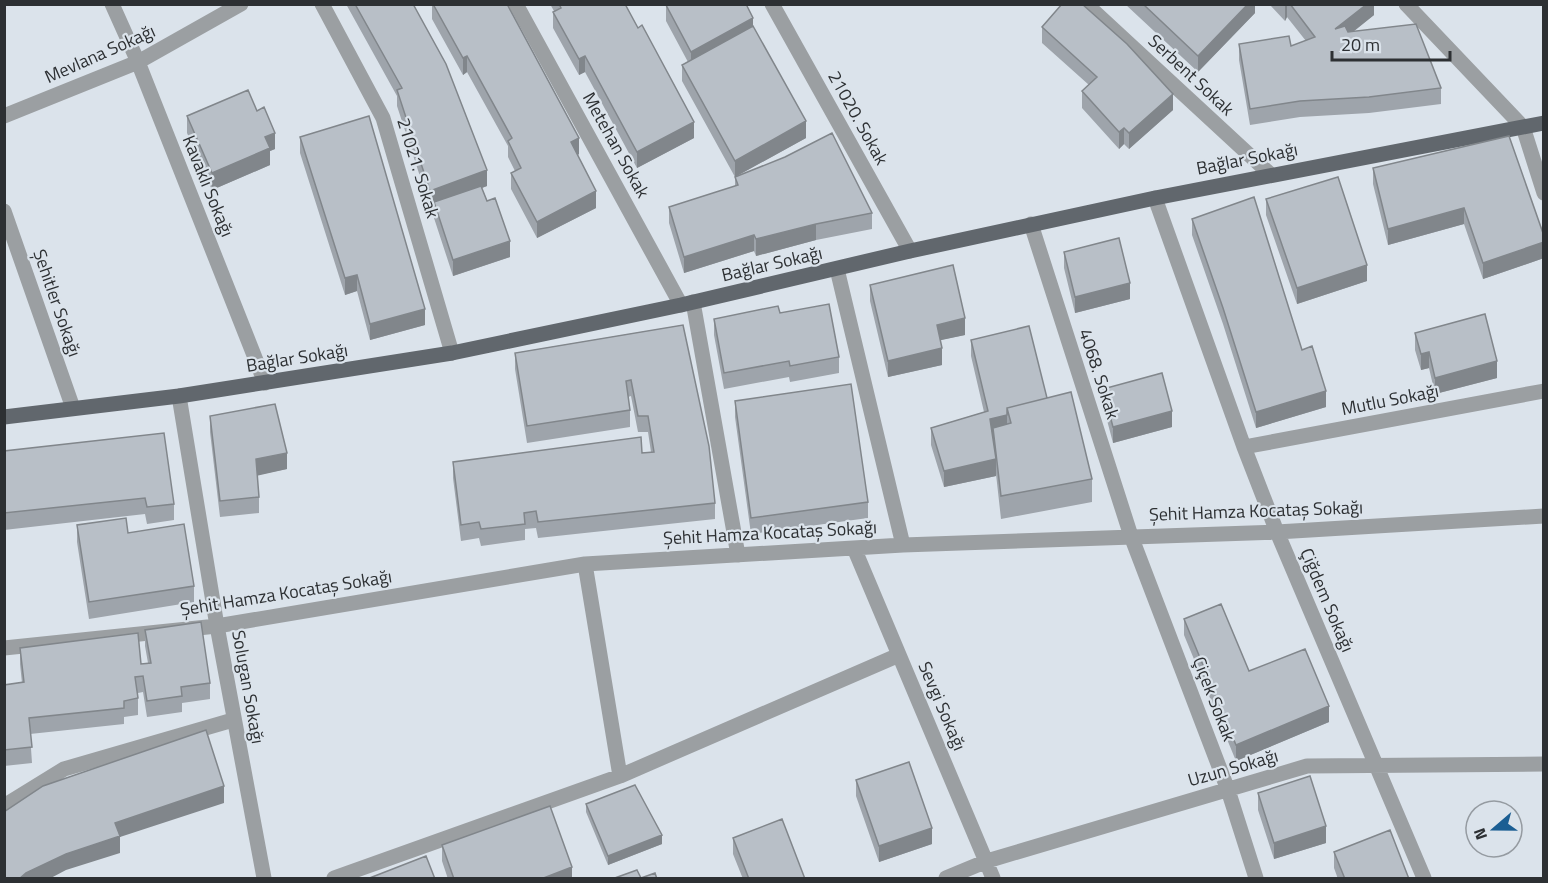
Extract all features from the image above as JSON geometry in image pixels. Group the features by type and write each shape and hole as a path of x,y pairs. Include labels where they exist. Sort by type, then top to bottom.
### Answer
{"main road":[{"name":"Bağlar Sokağı","path":"4,417 179,396 452,353 687,303 1030,224 1270,174 1544,123"}],"street":[{"name":"Kavaklı Sokağı","path":"112,4 138,62 265,383"},
{"name":"Mevlana Sokağı","path":"4,116 138,62 241,4"},
{"name":"21021. Sokak","path":"322,4 383,118 452,353"},
{"name":"Metehan Sokak","path":"516,4 687,303 738,555"},
{"name":"21020. Sokak","path":"772,4 910,251"},
{"name":"Serbent Sokak","path":"1086,4 1270,174"},
{"path":"1406,4 1523,127 1544,193"},
{"name":"Çiğdem Sokağı","path":"1155,198 1244,447 1277,532 1424,879"},
{"name":"Şehitler Sokağı","path":"4,211 74,408"},
{"name":"4068. Sokak","path":"1030,224 1131,536"},
{"path":"837,269 903,545"},
{"name":"Mutlu Sokağı","path":"1244,447 1544,391"},
{"name":"Solugan Sokağı","path":"179,396 233,720 264,879"},
{"name":"Şehit Hamza Kocataş Sokağı","path":"4,648 217,626 585,564 903,545 1277,532 1544,516"},
{"name":"Çiçek Sokak","path":"1131,536 1228,790 1256,879"},
{"name":"Sevgi Sokağı","path":"854,548 993,879"},
{"path":"585,564 620,776"},
{"path":"334,879 620,776 899,656"},
{"path":"4,806 64,769 233,720"},
{"name":"Uzun Sokağı","path":"946,879 987,861 1307,766 1544,764"}],"building":[{"path":"355,4 413,4 446,64 487,170 430,191 397,90 402,88"},
{"path":"433,4 507,4 579,138 571,142 596,191 537,222 511,173 521,168 508,141 512,138 467,56 463,58"},
{"path":"559,4 625,4 638,28 642,25 694,122 637,152 585,56 579,59 553,12 561,8"},
{"path":"746,4 753,18 691,52 666,5"},
{"path":"1062,4 1082,4 1127,44 1173,94 1129,133 1124,128 1119,132 1082,91 1097,77 1042,27"},
{"path":"1143,4 1248,4 1198,56"},
{"path":"1290,4 1367,4 1335,29 1345,26 1348,32 1416,24 1441,88 1369,97 1300,101 1250,109 1239,44 1289,36 1291,46 1315,37"},
{"path":"753,26 806,121 735,161 682,65"},
{"path":"248,90 257,111 264,107 275,133 265,137 270,148 212,173 187,116"},
{"path":"369,116 425,309 370,324 357,275 345,278 300,137"},
{"path":"832,133 872,213 756,239 754,235 684,257 669,207 738,185 735,177 785,157"},
{"path":"1509,136 1544,236 1544,242 1483,263 1464,208 1388,229 1373,168"},
{"path":"1338,177 1367,265 1297,288 1266,199"},
{"path":"481,186 487,201 495,198 510,241 453,260 434,202"},
{"path":"1254,197 1302,350 1312,346 1326,391 1256,412 1192,219"},
{"path":"1119,238 1130,283 1075,297 1064,252"},
{"path":"953,265 965,318 937,325 942,348 888,361 870,285"},
{"path":"829,304 839,357 790,366 789,361 724,373 714,319 778,306 780,313"},
{"path":"1485,314 1497,361 1435,378 1429,352 1421,354 1415,333"},
{"path":"683,325 709,446 715,503 538,522 536,511 524,513 525,524 481,529 479,522 461,525 453,462 641,437 642,453 654,452 648,416 638,416 631,380 626,381 630,410 527,426 515,353"},
{"path":"1029,326 1047,398 1007,408 1007,415 990,419 996,459 944,471 931,428 988,411 971,340"},
{"path":"1162,373 1172,411 1113,427 1103,389"},
{"path":"851,384 868,502 751,518 735,401"},
{"path":"1071,392 1092,479 1001,496 993,428 1011,423 1007,408"},
{"path":"275,404 287,453 256,459 259,497 220,501 210,416"},
{"path":"164,433 174,504 147,507 145,498 4,513 4,451"},
{"path":"126,518 128,533 184,524 194,586 89,602 77,525"},
{"path":"1221,604 1249,671 1305,649 1329,706 1236,745 1184,619"},
{"path":"201,622 210,683 181,687 182,696 147,701 143,676 135,677 138,698 124,701 124,708 29,718 32,747 4,750 4,685 24,682 20,648 138,633 141,664 151,663 145,630"},
{"path":"206,730 224,786 115,823 120,836 66,854 26,873 19,879 4,879 4,812 43,786"},
{"path":"909,762 932,828 879,846 856,780"},
{"path":"1310,776 1326,826 1274,843 1258,793"},
{"path":"635,785 662,835 608,856 586,804"},
{"path":"550,806 572,867 541,879 454,879 442,845"},
{"path":"782,819 805,879 749,879 733,838"},
{"path":"1390,830 1409,879 1345,879 1334,852"},
{"path":"426,856 435,879 367,879"},
{"path":"637,870 641,878 655,873 657,879 612,879"}]}
